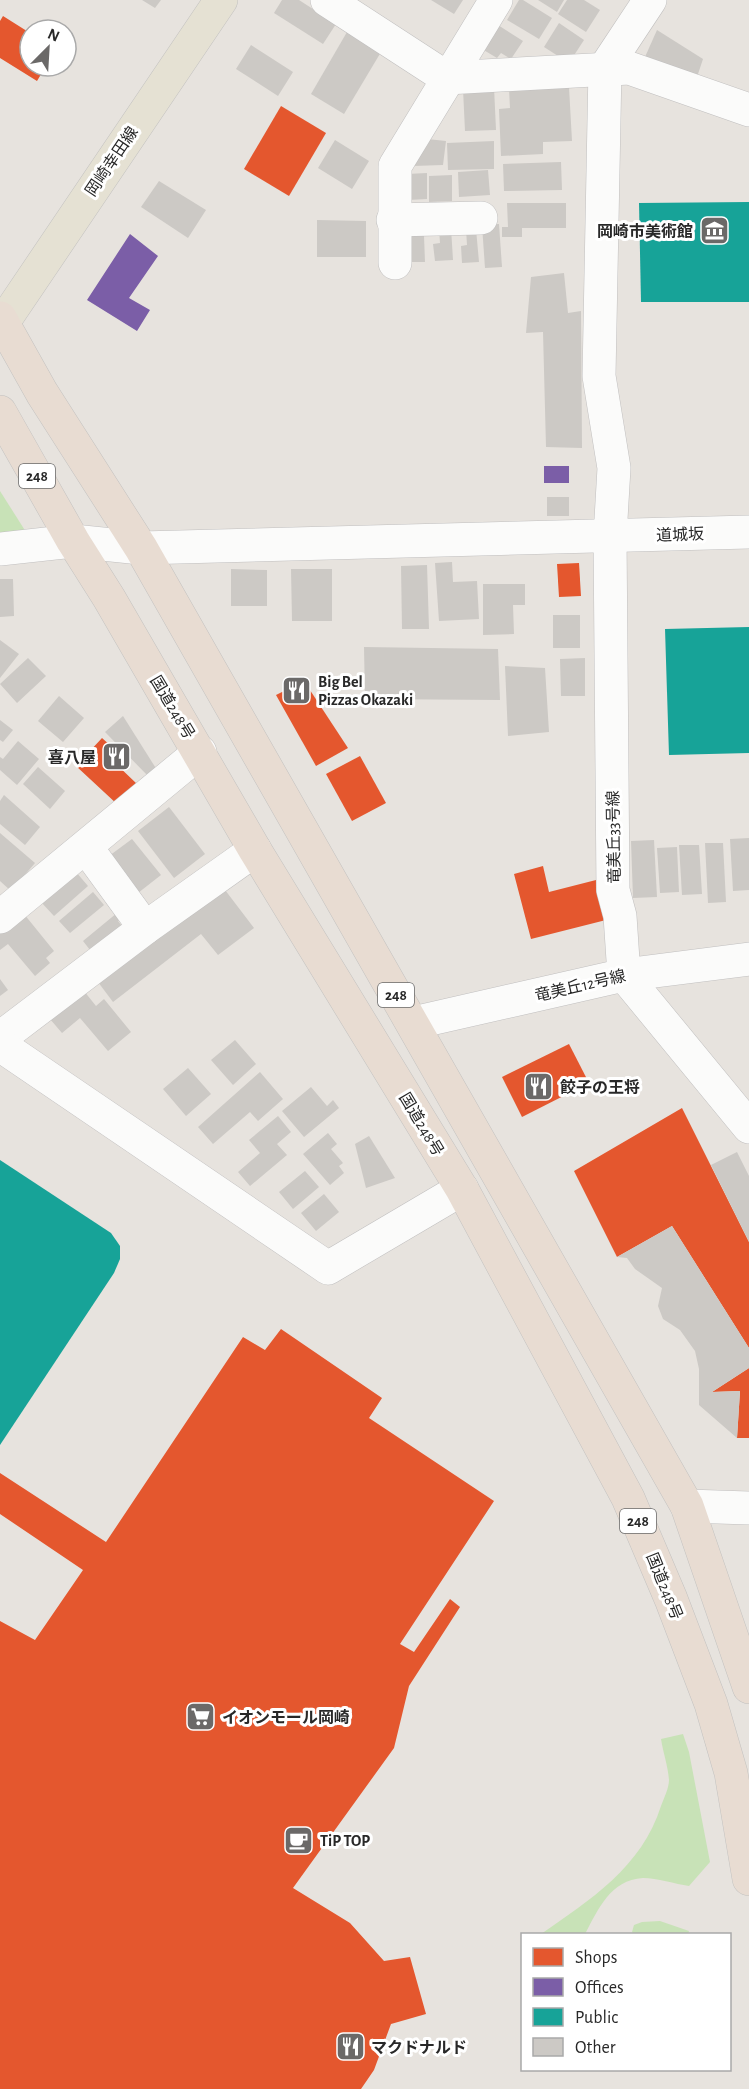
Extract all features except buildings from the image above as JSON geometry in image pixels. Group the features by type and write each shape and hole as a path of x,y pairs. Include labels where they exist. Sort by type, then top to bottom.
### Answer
{"highway":[{"name":"248","path":"1,323 42,393 141,548 687,1506 749,1687"},
{"name":"国道248号","path":"0,412 73,541 200,752 255,850 462,1189 628,1498 671,1599 711,1704 731,1773 749,1879"}],"main road":[{"name":"岡崎幸田線","path":"1,323 221,0"}],"street":[{"path":"327,0 447,78 629,68 749,110"},
{"path":"395,263 393,220 395,166 496,0"},
{"path":"605,68 650,0"},
{"name":"竜美丘33号線","path":"605,68 599,376 614,468 610,536 613,890 620,915 624,975"},
{"path":"393,220 481,218"},
{"name":"道城坂","path":"0,549 73,541 141,548 749,532"},
{"path":"2,911 86,847 200,752"},
{"path":"86,847 145,928"},
{"path":"0,1038 145,928 255,850"},
{"name":"竜美丘12号線","path":"413,1023 624,975 749,959"},
{"path":"624,975 749,1127"},
{"path":"0,1045 328,1268 462,1189"},
{"path":"687,1506 749,1508"}],"green space":[{"path":"0,491 26,532 0,533"},
{"path":"683,1734 689,1752 710,1862 689,1886 643,1878 622,1884 600,1906 586,1933 542,1933 595,1895 628,1864 641,1847 652,1828 669,1783 661,1739"},
{"path":"660,1921 689,1931 688,1933 633,1933 634,1925"}],"place":[{"name":"岡崎市美術館","path":"714,231"},
{"name":"Big Bel Pizzas Okazaki","path":"297,690"},
{"name":"喜八屋","path":"117,757"},
{"name":"餃子の王将","path":"539,1087"},
{"name":"イオンモール岡崎","path":"201,1717"},
{"name":"TiP TOP","path":"299,1840"},
{"name":"マクドナルド","path":"350,2047"}]}
